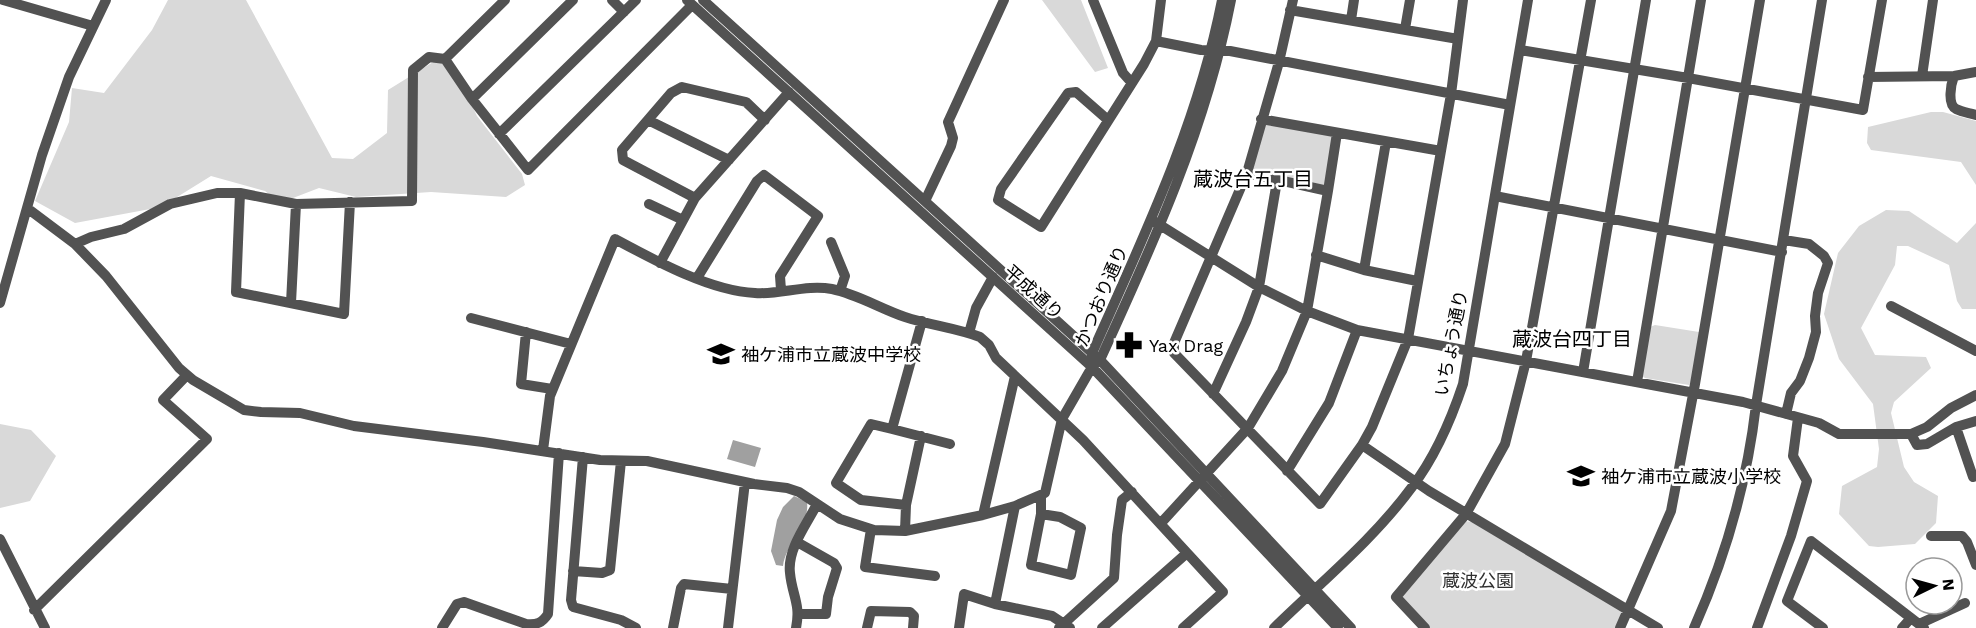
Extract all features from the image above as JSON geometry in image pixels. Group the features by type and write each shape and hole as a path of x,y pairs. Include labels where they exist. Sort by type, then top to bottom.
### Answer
{"street":[{"path":"3,0 93,26"},
{"path":"0,303 42,155 69,77 106,0"},
{"path":"445,59 505,0"},
{"path":"472,99 573,0"},
{"path":"612,0 624,12"},
{"path":"499,134 636,0"},
{"name":"平成通り","path":"704,0 925,201 1095,360 1311,592 1351,628"},
{"path":"925,201 951,146 953,138 948,122 1004,0"},
{"path":"1094,0 1123,73 1131,82"},
{"path":"1108,120 1076,92 1068,93 1001,189 998,200 1041,227 1108,120 1156,41 1161,0"},
{"name":"かつおり通り","path":"1216,50 1221,0"},
{"name":"かつおり通り","path":"1041,495 1046,493 1062,419 1095,360 1201,117 1216,50 1231,0"},
{"path":"1351,20 1354,0"},
{"path":"1405,29 1410,0"},
{"path":"1458,39 1351,20 1291,5 1278,62 1247,173 1174,343 1174,353 1320,504 1372,427 1408,339 1451,93 1458,39 1463,0"},
{"name":"いちょう通り","path":"1274,628 1356,550 1416,483 1446,430 1463,384 1528,0"},
{"path":"1425,628 1396,597 1467,514 1505,444 1526,361 1591,0"},
{"path":"1584,372 1646,0"},
{"path":"1638,382 1701,0"},
{"path":"1620,628 1671,511 1694,391 1760,0"},
{"path":"1694,628 1707,600 1733,524 1751,447 1822,0"},
{"path":"1520,50 1863,110 1882,0"},
{"path":"1922,76 1933,0"},
{"path":"75,244 91,237 124,229 170,204 217,193 240,193 296,204 412,201 413,70 429,57 445,59 472,99 528,170 690,2"},
{"name":"平成通り","path":"690,2 993,277 1095,360"},
{"path":"1156,41 1216,50 1510,105"},
{"path":"1868,77 1954,76 1976,72"},
{"path":"1954,76 1951,85 1953,106 1976,115"},
{"path":"694,198 623,160 622,150 671,93 682,87 746,102 765,120"},
{"path":"660,263 694,198 789,92"},
{"path":"1262,119 1441,151"},
{"path":"648,120 729,160"},
{"path":"1161,523 1248,428 1282,371 1307,311 1337,132"},
{"path":"1364,270 1386,142"},
{"path":"1247,173 1328,191"},
{"path":"697,278 757,181 764,175 818,216 780,276 781,290"},
{"path":"1213,394 1246,322 1259,287 1277,181"},
{"path":"240,193 236,292 344,314 350,202"},
{"path":"1495,196 1664,227 1720,240 1783,246 1809,244 1827,259 1828,263 1818,293 1815,316 1816,332 1809,358 1800,381 1791,393 1786,414"},
{"path":"291,303 296,204"},
{"path":"649,204 683,220"},
{"path":"27,208 75,244 106,276 179,368 244,410 300,412 354,426 583,457 647,461 745,482 787,488 799,492 840,519 870,529 905,531 983,515 1015,506 1041,495 1041,514 1031,565 1071,574 1081,528 1060,517 1041,514"},
{"path":"1156,223 1259,287 1307,311 1357,330 1694,391 1756,405 1819,423 1839,434 1911,434 1927,427 1951,408 1976,394"},
{"path":"543,450 552,390 615,238 660,263 717,286 743,293 759,294 813,288 840,291 905,317 969,333 980,337 989,345 996,358 1062,419 1223,592 1183,628"},
{"path":"831,242 845,276 840,291"},
{"path":"1316,255 1364,270 1418,281"},
{"path":"969,333 976,308 993,277"},
{"path":"1891,306 1976,351"},
{"path":"471,318 571,344"},
{"path":"892,429 922,321"},
{"path":"1287,471 1329,403 1357,330"},
{"path":"526,332 521,384 552,390"},
{"path":"34,610 207,439 162,400 187,375"},
{"path":"983,515 1015,376"},
{"path":"1757,628 1791,536 1807,481 1793,456 1798,418"},
{"path":"1911,434 1917,445 1927,444 1956,427 1976,421"},
{"path":"906,505 861,500 836,483 871,424 950,444"},
{"path":"1956,427 1973,477 1976,476"},
{"path":"905,531 906,505 921,436"},
{"path":"1362,445 1416,483 1658,628"},
{"path":"442,628 457,604 464,602 526,624 535,625 544,621 548,614 559,453"},
{"path":"583,457 571,600 573,607 621,620 636,628"},
{"path":"573,571 602,573 610,570 621,460"},
{"path":"728,628 745,482"},
{"path":"959,628 964,594 995,604 1052,616 1064,626 1114,578 1116,535 1122,500 1132,492"},
{"path":"796,628 799,614 789,565 792,551 817,504"},
{"path":"995,604 1015,506"},
{"path":"870,529 865,567 934,576"},
{"path":"1931,536 1962,536 1967,542 1976,565"},
{"path":"0,539 45,628"},
{"path":"1823,628 1787,601 1811,541 1918,623"},
{"path":"797,542 834,563 837,568 828,597 826,614 799,614"},
{"path":"1102,628 1186,553"},
{"path":"673,628 681,588 684,584 732,589"},
{"name":"平成通り","path":"1311,592 1338,628"},
{"path":"1902,628 1965,603"},
{"path":"867,628 871,611 910,612 914,616 913,628"}],"green space":[{"path":"168,0 246,0 332,158 353,159 387,133 388,90 438,59 462,85 477,116 522,174 525,185 506,197 431,192 356,197 319,188 280,203 265,191 211,176 161,207 75,223 35,201 69,122 72,88 104,93 152,30"},
{"path":"1042,0 1081,0 1108,68 1095,72"},
{"path":"1931,112 1943,112 1976,121 1976,185 1961,162 1871,150 1867,143 1868,127"},
{"path":"1261,119 1337,133 1328,191 1247,173"},
{"path":"1886,210 1909,211 1957,243 1976,223 1976,309 1962,309 1957,301 1949,265 1908,246 1897,246 1895,265 1861,328 1875,355 1926,357 1931,368 1894,402 1891,413 1904,467 1914,482 1938,496 1936,523 1915,544 1878,547 1869,546 1839,514 1842,486 1877,467 1879,449 1873,404 1839,359 1824,314 1838,253 1859,226"},
{"path":"1655,325 1699,332 1695,381 1689,385 1642,376 1650,327"},
{"path":"0,424 31,430 56,456 30,501 0,508"},
{"name":"蔵波公園","path":"1464,521 1473,522 1629,610 1620,628 1425,628 1396,597"}],"shaded area":[{"path":"733,440 761,448 755,467 727,459"},
{"path":"794,496 807,502 805,518 788,550 783,566 776,565 771,551 777,520 783,507"}],"place":[{"name":"Yax Drag","path":"1129,345"},
{"name":"袖ケ浦市立蔵波中学校","path":"721,354"},
{"name":"袖ケ浦市立蔵波小学校","path":"1581,476"}],"district":[{"name":"蔵波台五丁目","path":"1253,179"},
{"name":"蔵波台四丁目","path":"1572,339"}]}
